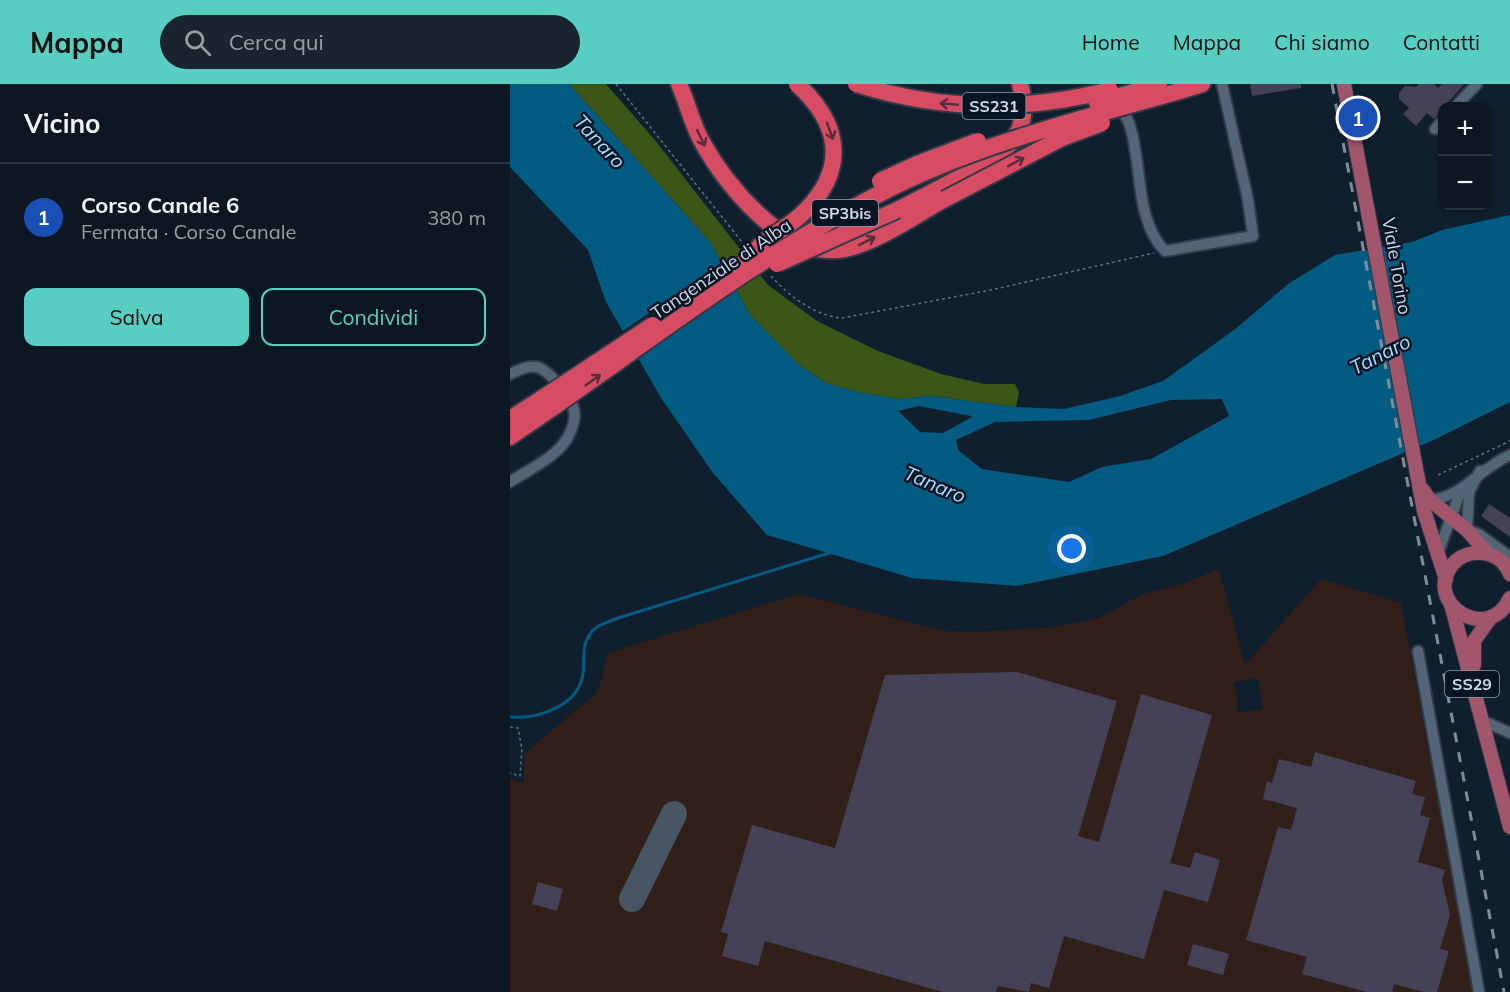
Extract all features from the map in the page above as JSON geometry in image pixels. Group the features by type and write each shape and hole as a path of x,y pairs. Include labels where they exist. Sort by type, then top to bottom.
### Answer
{"highway":[{"path":"679,84 700,138 732,186 773,226 803,246 824,250 859,245 1062,138 1165,101 1183,90"},
{"path":"739,268 765,241 804,212 820,194 831,173 835,144 831,129 817,105 797,84"},
{"name":"SS231","path":"856,84 927,102 1010,107 1085,96 1131,84"},
{"path":"722,290 897,210 995,160 1012,143 1021,127 1023,95 1020,84"},
{"name":"Tangenziale di Alba","path":"542,407 739,268 825,211 917,164 988,138 1159,84"},
{"name":"Tangenziale di Alba","path":"510,419 542,407 829,221 922,174 1014,140 1202,84"},
{"name":"SP3bis","path":"510,437 542,407"}],"main road":[{"name":"Viale Torino","path":"1344,84 1424,511 1446,579 1447,596 1451,604"},
{"name":"Viale Torino","path":"1419,485 1430,500 1450,514 1488,554 1510,568"},
{"path":"1446,579 1449,570 1461,557 1471,553 1488,554"},
{"path":"1493,765 1488,723 1472,647 1477,633 1501,612 1510,598"},
{"path":"1451,604 1466,617 1478,619 1501,612"},
{"name":"SS29","path":"1451,604 1510,827"}],"street":[{"path":"1107,84 1129,123 1149,224 1156,242 1165,251 1253,236 1248,200 1222,84"},
{"path":"1460,102 1477,84"},
{"path":"510,374 525,367 538,366 548,371 574,410 573,426 568,438 559,449 510,482"},
{"path":"1430,500 1451,496 1461,490 1480,471 1510,455"},
{"path":"1480,471 1469,492 1467,530 1479,534 1510,568"},
{"path":"1438,553 1450,514 1461,490"},
{"path":"1418,651 1479,992"},
{"path":"1488,723 1510,733"}],"path":[{"path":"1438,475 1510,441"},
{"path":"510,727 518,729 522,749 520,776 510,773"}],"shaded area":[{"path":"1219,569 1245,665 1321,579 1401,603 1473,992 510,992 510,779 523,783 525,753 598,692 608,653 799,594 945,631 976,632 1056,627 1099,618 1143,594 1180,585","holes":["1258,678 1263,709 1239,713 1234,682"]}],"green space":[{"path":"569,84 606,84 654,139 768,285 817,321 878,351 941,374 984,384 1015,384 1019,392 1016,407 931,396 899,399 857,392 826,383 798,364 750,315 710,242"}],"water":[{"name":"Tanaro","path":"510,84 569,84 710,242 750,315 798,364 826,383 857,392 899,399 931,396 1016,407 1064,409 1120,396 1163,381 1234,330 1288,284 1335,255 1412,242 1442,230 1510,215 1510,402 1436,439 1163,556 1017,586 912,578 767,535 713,473 661,398 606,302 588,250 510,167","holes":["1222,399 1229,416 1151,459 1102,467 1069,482 982,469 958,450 956,440 995,422 1089,420 1171,400","919,406 971,416 972,417 943,433 920,432 898,411"]}],"pier":[{"path":"724,261 739,289 635,359 620,333"}],"building":[{"path":"1250,84 1301,84 1301,88 1252,96"},
{"path":"1419,84 1434,84 1438,88 1442,84 1464,84 1449,102 1438,102 1438,114 1434,119 1427,113 1416,126 1403,114 1409,108 1399,99 1399,93 1405,86 1416,87"},
{"path":"1489,504 1510,518 1510,537 1481,516"},
{"path":"1017,672 1117,701 1078,836 1099,842 1141,694 1212,715 1170,863 1190,868 1195,852 1220,860 1208,902 1164,890 1144,959 1064,936 1049,988 1031,983 1029,992 998,986 996,992 943,992 765,941 758,966 722,956 728,934 721,932 752,825 835,848 885,675"},
{"path":"1315,752 1416,781 1412,794 1425,797 1420,815 1430,818 1418,862 1445,870 1442,880 1450,915 1440,949 1449,951 1437,992 1424,992 1394,984 1392,992 1367,992 1302,974 1307,957 1246,940 1278,827 1291,830 1297,808 1263,799 1267,781 1272,783 1279,759 1311,767"},
{"path":"538,882 563,889 557,911 532,904"},
{"path":"1193,944 1229,954 1223,975 1187,965"}],"waterway":[{"path":"510,717 544,713 565,703 573,695 580,685 583,674 584,648 587,639 602,624 829,553"}],"taxiway":[{"path":"632,899 674,814"}],"railway":[{"path":"1332,84 1504,992"}],"place":[{"name":"Corso Canale 6","path":"1358,118"}]}
